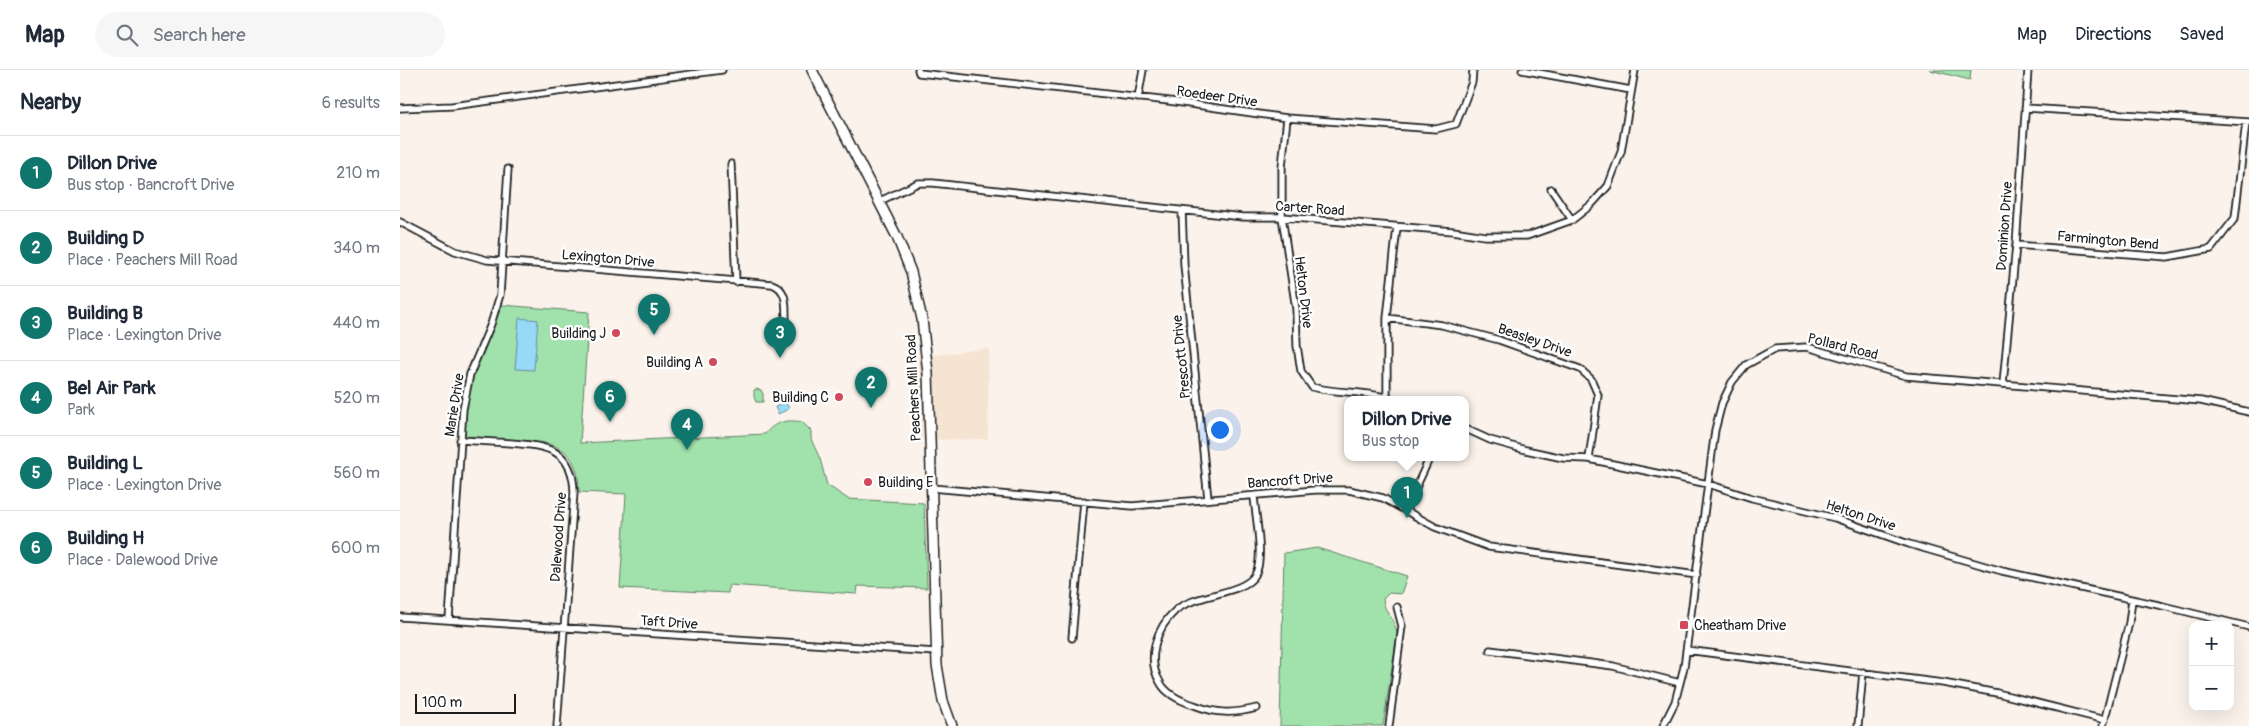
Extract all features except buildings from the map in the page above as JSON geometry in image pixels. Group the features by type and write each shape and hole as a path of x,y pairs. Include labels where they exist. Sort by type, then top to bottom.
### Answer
{"main road":[{"name":"Peachers Mill Road","path":"812,70 897,237 911,272 922,319 927,365 936,652 943,701 952,726"}],"street":[{"path":"400,108 452,106 722,70"},
{"name":"Roedeer Drive","path":"918,70 919,72 1287,118 1436,129 1456,124 1472,82 1473,70"},
{"path":"1138,98 1143,70"},
{"path":"1522,70 1631,90"},
{"name":"Carter Road","path":"880,201 918,183 932,183 1243,217 1282,217 1453,231 1485,236 1528,236 1572,220 1608,186 1621,152 1635,70"},
{"name":"Dominion Drive","path":"2003,384 2016,245 2028,70"},
{"path":"2025,108 2248,122"},
{"name":"Helton Drive","path":"1287,118 1282,168 1282,217 1296,309 1297,346 1301,372 1312,387 1327,391 1369,393 1379,396"},
{"name":"Farmington Bend","path":"2016,245 2167,257 2211,249 2235,218 2248,122"},
{"path":"731,164 736,282"},
{"name":"Marie Drive","path":"449,620 460,440 467,385 497,308 508,169"},
{"path":"1551,189 1572,220"},
{"name":"Prescott Drive","path":"1182,211 1184,265 1208,499"},
{"name":"Lexington Drive","path":"400,222 455,252 502,261 772,284 779,287 784,293 786,327"},
{"path":"1389,396 1387,318 1397,227"},
{"name":"Beasley Drive","path":"1387,318 1442,325 1499,340 1580,369 1591,379 1598,395 1589,459"},
{"name":"Pollard Road","path":"1663,726 1675,702 1686,650 1715,430 1722,402 1732,382 1746,365 1776,349 1807,347 1906,376 2201,401 2249,412"},
{"name":"Helton Drive","path":"1469,430 1490,440 1526,450 1563,458 1589,459 1708,484 1752,498 1835,518 1909,544 2002,571 2249,627"},
{"name":"Dalewood Drive","path":"460,440 541,446 560,455 570,468 574,492 557,726"},
{"path":"1406,509 1428,461"},
{"name":"Bancroft Drive","path":"932,488 1138,506 1339,489 1374,495 1406,509 1435,527 1489,547 1696,575"},
{"path":"1254,496 1258,541 1258,562 1255,575 1245,583 1224,592 1201,598 1177,609 1165,622 1155,643 1153,666 1160,684 1175,698 1214,712 1235,713 1257,708"},
{"path":"1072,638 1084,501"},
{"path":"1686,650 1943,683 1997,694 2104,723 2129,623 2132,600"},
{"path":"1389,726 1402,626 1397,607"},
{"name":"Taft Drive","path":"400,617 936,652"},
{"path":"1490,650 1613,666 1680,683"},
{"path":"1858,726 1863,672"}],"shaded area":[{"path":"989,348 988,439 921,440 918,357"}],"green space":[{"path":"1930,70 1971,70 1970,80"},
{"path":"502,305 589,312 580,443 765,434 781,422 802,422 811,431 811,439 820,459 827,485 848,499 924,503 927,588 858,586 857,594 729,585 728,593 620,588 626,494 579,492 578,476 569,455 552,445 541,442 464,436 466,407 471,382"},
{"path":"754,390 761,390 763,402 756,402"},
{"path":"1317,548 1407,576 1401,594 1389,593 1383,599 1397,634 1383,726 1280,726 1284,553"}],"water":[{"path":"519,318 538,320 534,370 515,369"},
{"path":"786,402 789,409 778,414 775,407"}],"place":[{"name":"Building J","path":"616,333"},
{"name":"Building L","path":"654,335"},
{"name":"Building B","path":"780,358"},
{"name":"Building A","path":"713,362"},
{"name":"Building C","path":"839,397"},
{"name":"Building D","path":"871,408"},
{"name":"Building H","path":"610,422"},
{"name":"Bel Air Park","path":"687,450"},
{"name":"Building E","path":"868,482"},
{"name":"Dillon Drive","path":"1407,518"},
{"name":"Cheatham Drive","path":"1684,625"}]}
